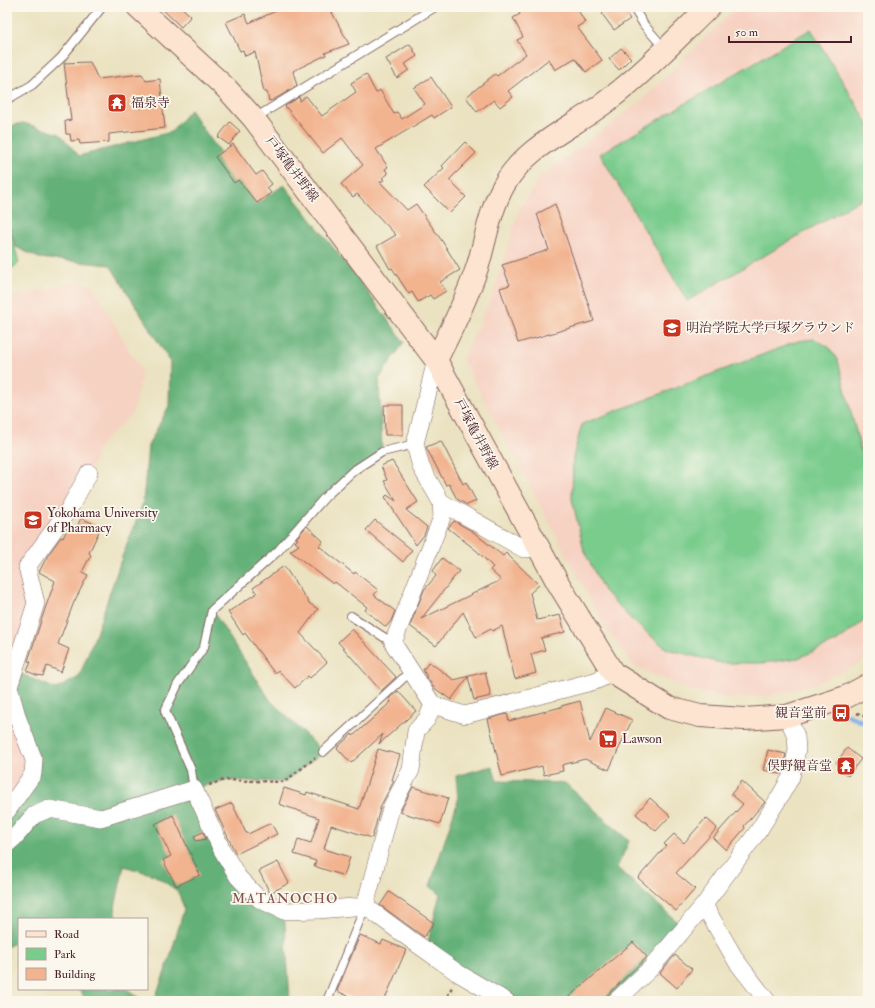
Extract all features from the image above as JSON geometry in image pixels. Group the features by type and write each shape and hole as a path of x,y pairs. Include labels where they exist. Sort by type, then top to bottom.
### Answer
{"main road":[{"path":"436,360 465,302 478,264 493,208 504,184 517,166 536,148 606,102 631,82 710,7"},
{"name":"戸塚亀井野線","path":"141,8 227,89 254,119 436,360 538,548 613,673 670,708 700,716 744,718 787,716 846,697 868,685"}],"street":[{"path":"436,360 415,444 421,467 441,502 442,517 393,643 433,705 465,715 596,682 613,673"},
{"path":"7,812 33,774 34,760 18,719 9,687 36,603 27,567 69,509 89,473"},
{"path":"441,502 524,549 538,548"},
{"path":"365,906 391,808 411,770 416,731 427,719 433,705"},
{"path":"616,1001 650,968 704,905 759,830 790,777 797,750 796,736 787,716"},
{"path":"7,844 34,815 49,809 101,818 194,789 222,850 238,878 259,899 284,911 365,906 458,973 506,1001"},
{"path":"704,905 736,962 767,1001"}],"lane":[{"path":"8,99 32,85 61,58 102,7"},
{"path":"254,119 435,7"},
{"path":"632,7 644,25 666,50"},
{"path":"194,789 191,770 165,711 178,684 204,647 212,610 278,551 325,497 353,471 382,452 415,444"},
{"path":"351,616 393,643"},
{"path":"323,752 411,671"},
{"path":"327,1001 365,906"}],"path":[{"path":"194,789 224,780 284,782 323,752"}],"shaded area":[{"name":"明治学院大学戸塚グラウンド","path":"736,7 868,7 868,659 817,683 771,696 726,698 693,691 635,667 606,629 462,359 492,296 520,208 541,176 639,103"},
{"name":"Yokohama University of Pharmacy","path":"70,282 92,284 142,373 132,414 100,445 89,473 27,567 36,603 9,687 33,774 7,811 7,298 52,288"}],"green space":[{"path":"811,29 868,124 868,195 687,301 600,154"},
{"path":"190,110 256,204 284,185 358,279 404,342 379,379 382,452 333,490 278,551 212,610 270,700 323,752 284,782 224,780 194,789 238,878 284,911 290,1001 154,1001 169,961 184,909 178,891 154,875 124,866 115,907 116,918 18,918 18,941 7,947 7,811 33,774 18,719 14,671 56,689 79,677 143,503 148,446 169,406 170,361 110,265 39,258 16,247 7,219 7,127 23,123 60,134 79,156 171,132"},
{"path":"7,219 19,263 7,272"},
{"path":"814,339 829,347 838,361 868,479 868,618 836,642 798,658 763,663 721,663 667,649 634,622 604,591 584,551 572,499 573,457 582,424 798,341"},
{"path":"492,766 497,781 565,783 629,841 617,868 684,928 616,1001 507,1001 426,950 440,894 430,886 458,800 456,776"},
{"path":"80,990 128,990 143,1001 87,1001"}],"building":[{"path":"160,7 181,7 191,16 181,27"},
{"path":"285,7 329,7 349,44 325,53 326,55 293,71 297,86 269,101 267,92 264,92 255,52 245,56 243,50 240,51 226,22 245,14 249,23"},
{"path":"516,7 576,7 585,22 577,27 602,60 586,72 575,58 555,70 549,59 508,91 513,97 500,107 494,100 477,112 466,97 495,74 497,76 526,54 517,40 523,37 513,18 520,14"},
{"path":"612,7 621,7 630,19 614,30 602,14"},
{"path":"410,44 417,56 405,64 409,70 397,78 386,59"},
{"path":"621,48 631,58 619,70 609,59"},
{"path":"90,62 98,79 142,74 146,81 160,79 165,128 109,134 109,142 80,144 79,140 71,141 70,134 66,134 65,121 71,120 64,63"},
{"path":"366,74 376,93 380,90 394,114 397,112 402,119 425,104 414,88 431,77 451,107 434,118 432,115 376,149 388,167 385,169 388,174 382,178 384,180 380,182 407,210 416,204 460,270 440,282 446,291 433,299 430,295 418,302 412,292 409,294 392,268 390,269 377,246 396,235 357,194 353,197 341,184 363,165 342,138 323,153 285,106 299,97 300,101 306,96 322,116 356,92 351,83"},
{"path":"230,122 240,131 229,145 218,137"},
{"path":"465,142 476,153 449,180 466,197 450,213 424,187 444,168 442,166"},
{"path":"233,144 256,175 262,171 272,184 267,188 271,193 257,203 238,180 234,183 215,157"},
{"path":"555,204 594,321 518,343 500,288 510,285 502,265 549,250 537,214"},
{"path":"384,405 403,405 403,435 385,435"},
{"path":"441,441 463,484 466,482 476,501 467,505 457,499 449,484 446,485 426,447"},
{"path":"392,461 418,502 406,510 427,527 424,535 416,545 385,497 387,495 396,501 384,481 387,480 381,466"},
{"path":"81,518 101,527 89,553 91,555 82,572 88,575 74,602 58,644 69,649 61,672 47,666 43,676 36,675 27,671 31,662 28,661 55,581 39,572 48,555 61,537 63,538 68,527 75,531"},
{"path":"375,520 412,550 403,562 366,530"},
{"path":"454,521 472,531 503,556 506,553 539,585 530,593 537,620 560,615 565,632 541,638 545,650 531,654 536,673 515,679 502,626 492,631 491,629 476,637 463,612 436,646 410,626 424,590 436,576 433,571 442,558 459,571 421,619 501,580 490,570 493,567 477,551 448,528"},
{"path":"307,526 323,541 319,546 354,574 355,572 378,590 374,595 395,611 391,621 386,627 365,610 367,607 335,582 333,584 290,551 299,545 295,542 298,539 296,538"},
{"path":"284,566 309,603 318,609 300,633 327,662 310,678 308,676 295,688 278,670 275,674 245,633 243,635 228,612 257,593 253,588"},
{"path":"352,629 396,677 381,691 338,642"},
{"path":"429,662 454,680 485,672 491,696 474,700 468,677 451,700 433,687 423,670"},
{"path":"398,691 416,711 379,744 383,734 351,763 337,748 352,734 353,736 391,702 389,699"},
{"path":"580,701 590,742 606,708 632,720 609,770 585,759 562,765 563,771 544,775 542,766 502,776 488,719 507,714 509,721"},
{"name":"俣野観音堂","path":"847,748 861,759 848,776 838,768 840,766 836,763"},
{"path":"378,749 400,755 392,780 394,781 381,805 372,838 331,825 324,849 350,857 344,876 314,866 316,861 294,854 298,839 311,843 319,818 279,804 284,788 306,795 307,792 359,809"},
{"path":"768,750 786,754 781,774 763,770"},
{"path":"742,781 765,802 726,850 713,838 743,804 731,794"},
{"path":"413,787 448,798 440,824 400,812"},
{"path":"650,798 670,816 656,831 636,814"},
{"path":"232,803 246,833 248,834 271,823 277,834 236,854 215,810"},
{"path":"173,815 200,875 176,886 163,860 171,856 155,824"},
{"path":"706,818 717,828 676,873 695,889 676,911 638,878 666,846 664,844 674,834 684,843"},
{"path":"203,832 206,839 196,841 194,836"},
{"path":"278,862 289,883 270,893 259,871"},
{"path":"389,892 434,923 424,937 380,905"},
{"path":"360,935 381,944 383,940 406,950 384,1001 359,1001 337,991"},
{"path":"633,942 647,957 601,1001 564,1001"},
{"path":"675,955 692,969 677,988 660,973"}],"waterway":[{"path":"847,715 868,724"}],"place":[{"name":"福泉寺","path":"117,103"},
{"name":"明治学院大学戸塚グラウンド","path":"672,328"},
{"name":"Yokohama University of Pharmacy","path":"33,520"},
{"name":"観音堂前","path":"841,713"},
{"name":"Lawson","path":"608,739"},
{"name":"俣野観音堂","path":"846,766"}],"district":[{"name":"MATANOCHO","path":"285,898"}]}
